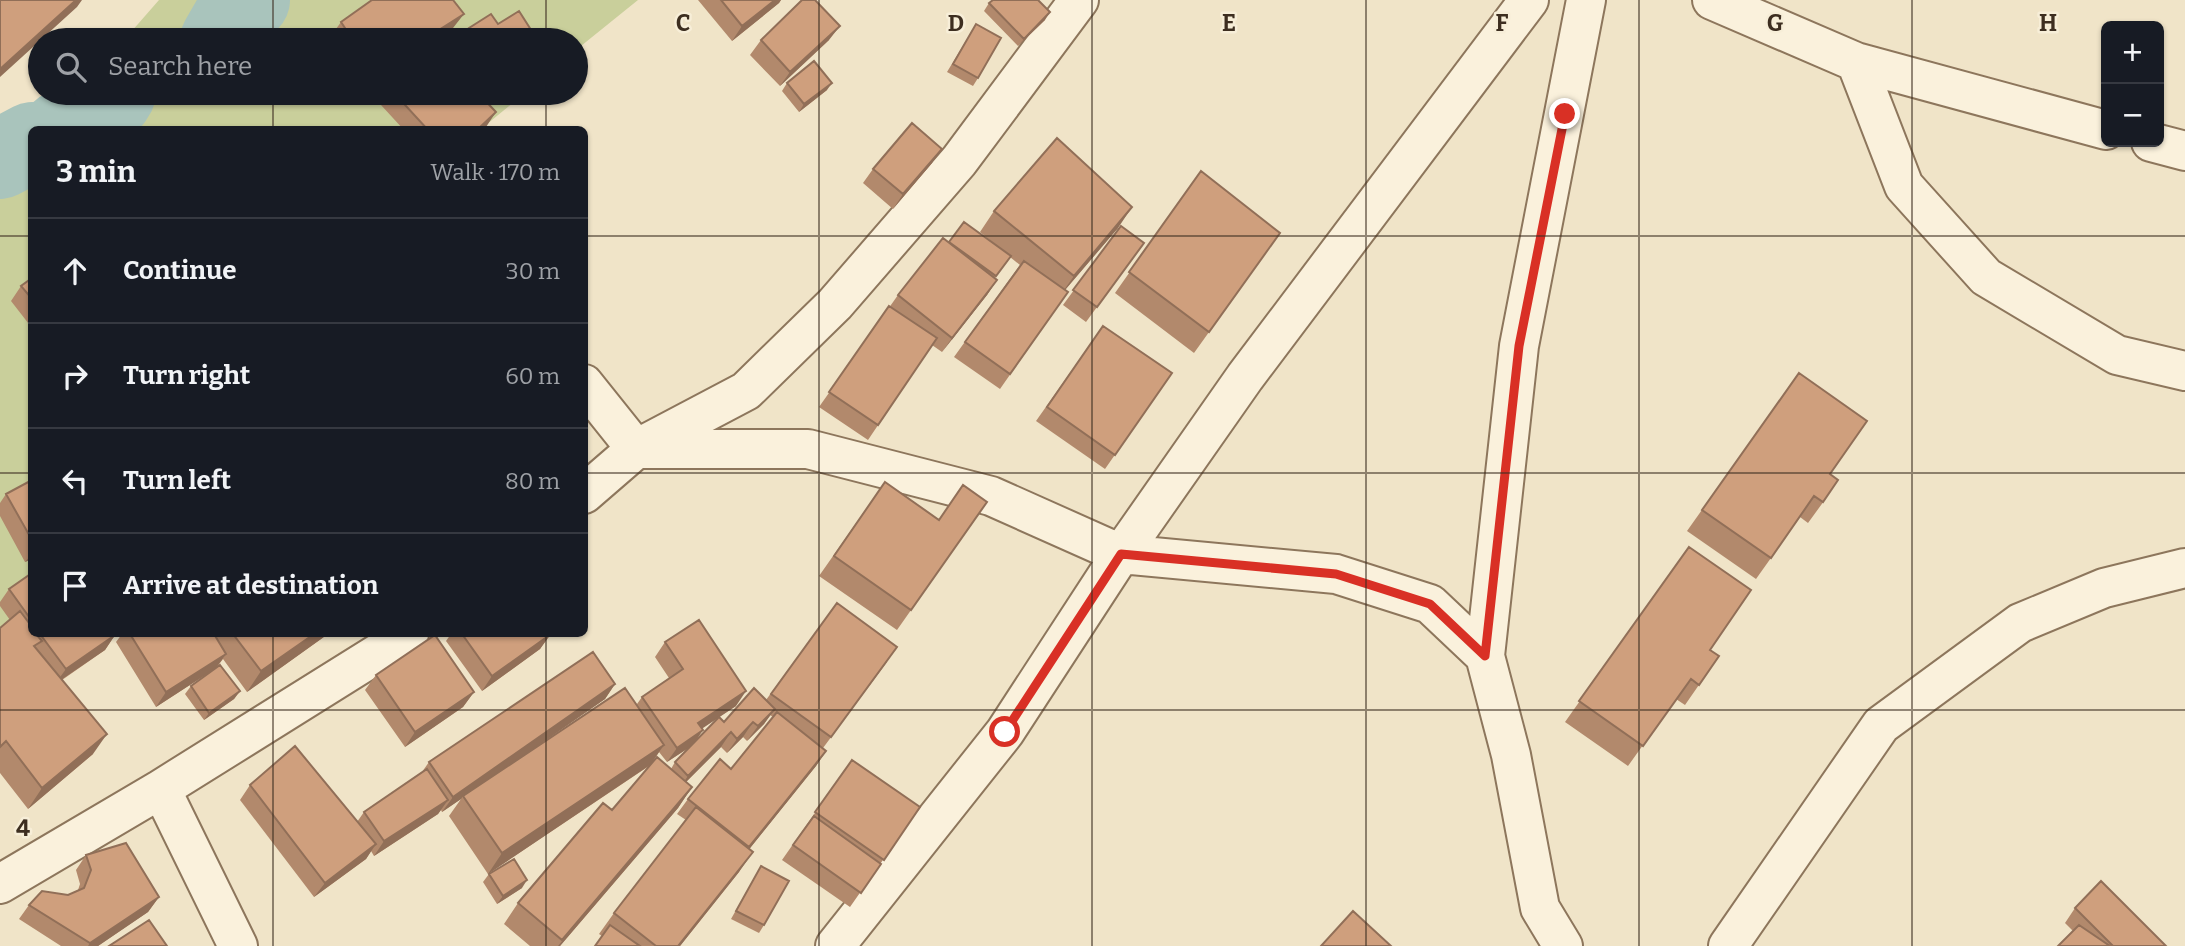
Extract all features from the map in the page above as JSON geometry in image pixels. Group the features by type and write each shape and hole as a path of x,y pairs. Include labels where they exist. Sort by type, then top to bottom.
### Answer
{"street":[{"path":"588,491 636,449 746,391 835,304 959,161 1079,0"},
{"path":"835,946 1005,732 1121,554 1245,377 1529,0"},
{"path":"1563,946 1540,908 1511,755 1485,656 1519,346 1586,0"},
{"path":"1712,0 1856,62 2101,129"},
{"path":"1856,62 1904,186 1986,277 2117,355 2185,372"},
{"path":"2164,145 2185,151"},
{"path":"588,389 636,449"},
{"path":"636,449 808,449 991,496 1121,554 1336,574 1430,604 1485,656"},
{"path":"1728,946 1881,726 2020,623 2104,587 2185,568"},
{"path":"0,884 161,789 404,637"},
{"path":"161,789 238,946"}],"green space":[{"path":"159,0 638,0 588,40 588,28 134,28"},
{"path":"65,105 510,105 485,126 28,126 28,637 0,657 0,133"}],"building":[{"path":"0,0 76,0 45,28 28,28 28,44 0,69"},
{"path":"372,0 453,0 464,14 442,28 345,28 341,22"},
{"path":"721,0 775,0 742,26"},
{"path":"802,0 815,0 840,26 790,72 761,40"},
{"path":"993,0 1038,0 1050,12 1024,39 989,3"},
{"path":"519,11 530,28 469,28 491,14 498,24"},
{"path":"976,24 1001,38 978,78 953,64"},
{"path":"814,61 832,83 804,104 787,83"},
{"path":"405,105 489,105 496,112 481,126 424,126"},
{"path":"912,123 942,149 903,194 873,169"},
{"path":"1057,138 1132,207 1074,276 994,211"},
{"path":"1201,171 1280,233 1209,332 1129,272"},
{"path":"964,222 1011,256 996,276 949,242"},
{"path":"1121,226 1144,243 1097,307 1073,290"},
{"path":"943,238 997,280 952,338 898,295"},
{"path":"1024,261 1068,292 1010,374 965,342"},
{"path":"28,281 28,294 21,286"},
{"path":"889,306 937,338 878,425 829,392"},
{"path":"1103,326 1172,373 1115,455 1047,407"},
{"path":"1799,373 1867,421 1830,474 1838,480 1823,502 1814,496 1771,558 1702,510"},
{"path":"28,482 28,533 6,494"},
{"path":"885,482 939,520 963,485 987,502 911,610 834,556"},
{"path":"1689,547 1751,590 1710,650 1719,656 1699,685 1691,679 1643,746 1579,701"},
{"path":"28,576 28,615 9,589"},
{"path":"837,603 897,647 831,737 771,694"},
{"path":"20,611 28,622 28,637 39,637 42,641 34,646 107,734 42,788 6,741 0,747 0,628"},
{"path":"699,620 746,691 698,723 703,730 677,748 642,697 683,669 665,642"},
{"path":"42,637 112,637 66,669"},
{"path":"132,637 216,637 226,654 166,692"},
{"path":"235,637 310,637 261,671"},
{"path":"432,637 436,637 474,692 415,732 376,675"},
{"path":"464,637 547,637 492,676"},
{"path":"593,652 615,684 453,797 429,762"},
{"path":"220,665 240,691 209,713 191,686"},
{"path":"625,688 664,745 502,853 463,796"},
{"path":"754,688 775,709 758,726 753,722 737,739 731,732 688,776 675,762 719,717 724,722"},
{"path":"777,712 826,751 749,847 688,799 720,759 731,769"},
{"path":"295,746 376,844 325,883 250,785"},
{"path":"657,757 692,787 562,940 518,903 603,803 612,810"},
{"path":"852,760 920,807 884,860 815,812"},
{"path":"427,769 448,800 384,841 364,812"},
{"path":"696,807 753,852 678,946 656,946 614,913"},
{"path":"814,816 881,864 861,893 793,845"},
{"path":"126,843 159,897 90,943 29,905 42,891 68,895 84,888 91,870 86,855"},
{"path":"514,859 527,880 503,896 489,874"},
{"path":"761,866 789,881 764,925 736,911"},
{"path":"2101,881 2166,946 2113,946 2075,908"},
{"path":"1353,911 1391,946 1321,946"},
{"path":"149,920 167,946 109,946"},
{"path":"610,925 640,946 595,946"},
{"path":"2079,925 2110,946 2058,946"}],"waterway":[{"path":"227,28 239,7 250,0"},
{"path":"71,126 107,105"},
{"path":"0,159 28,144"}],"route":[{"path":"1005,732 1121,554 1336,574 1430,604 1485,656 1519,346 1565,114"}]}
